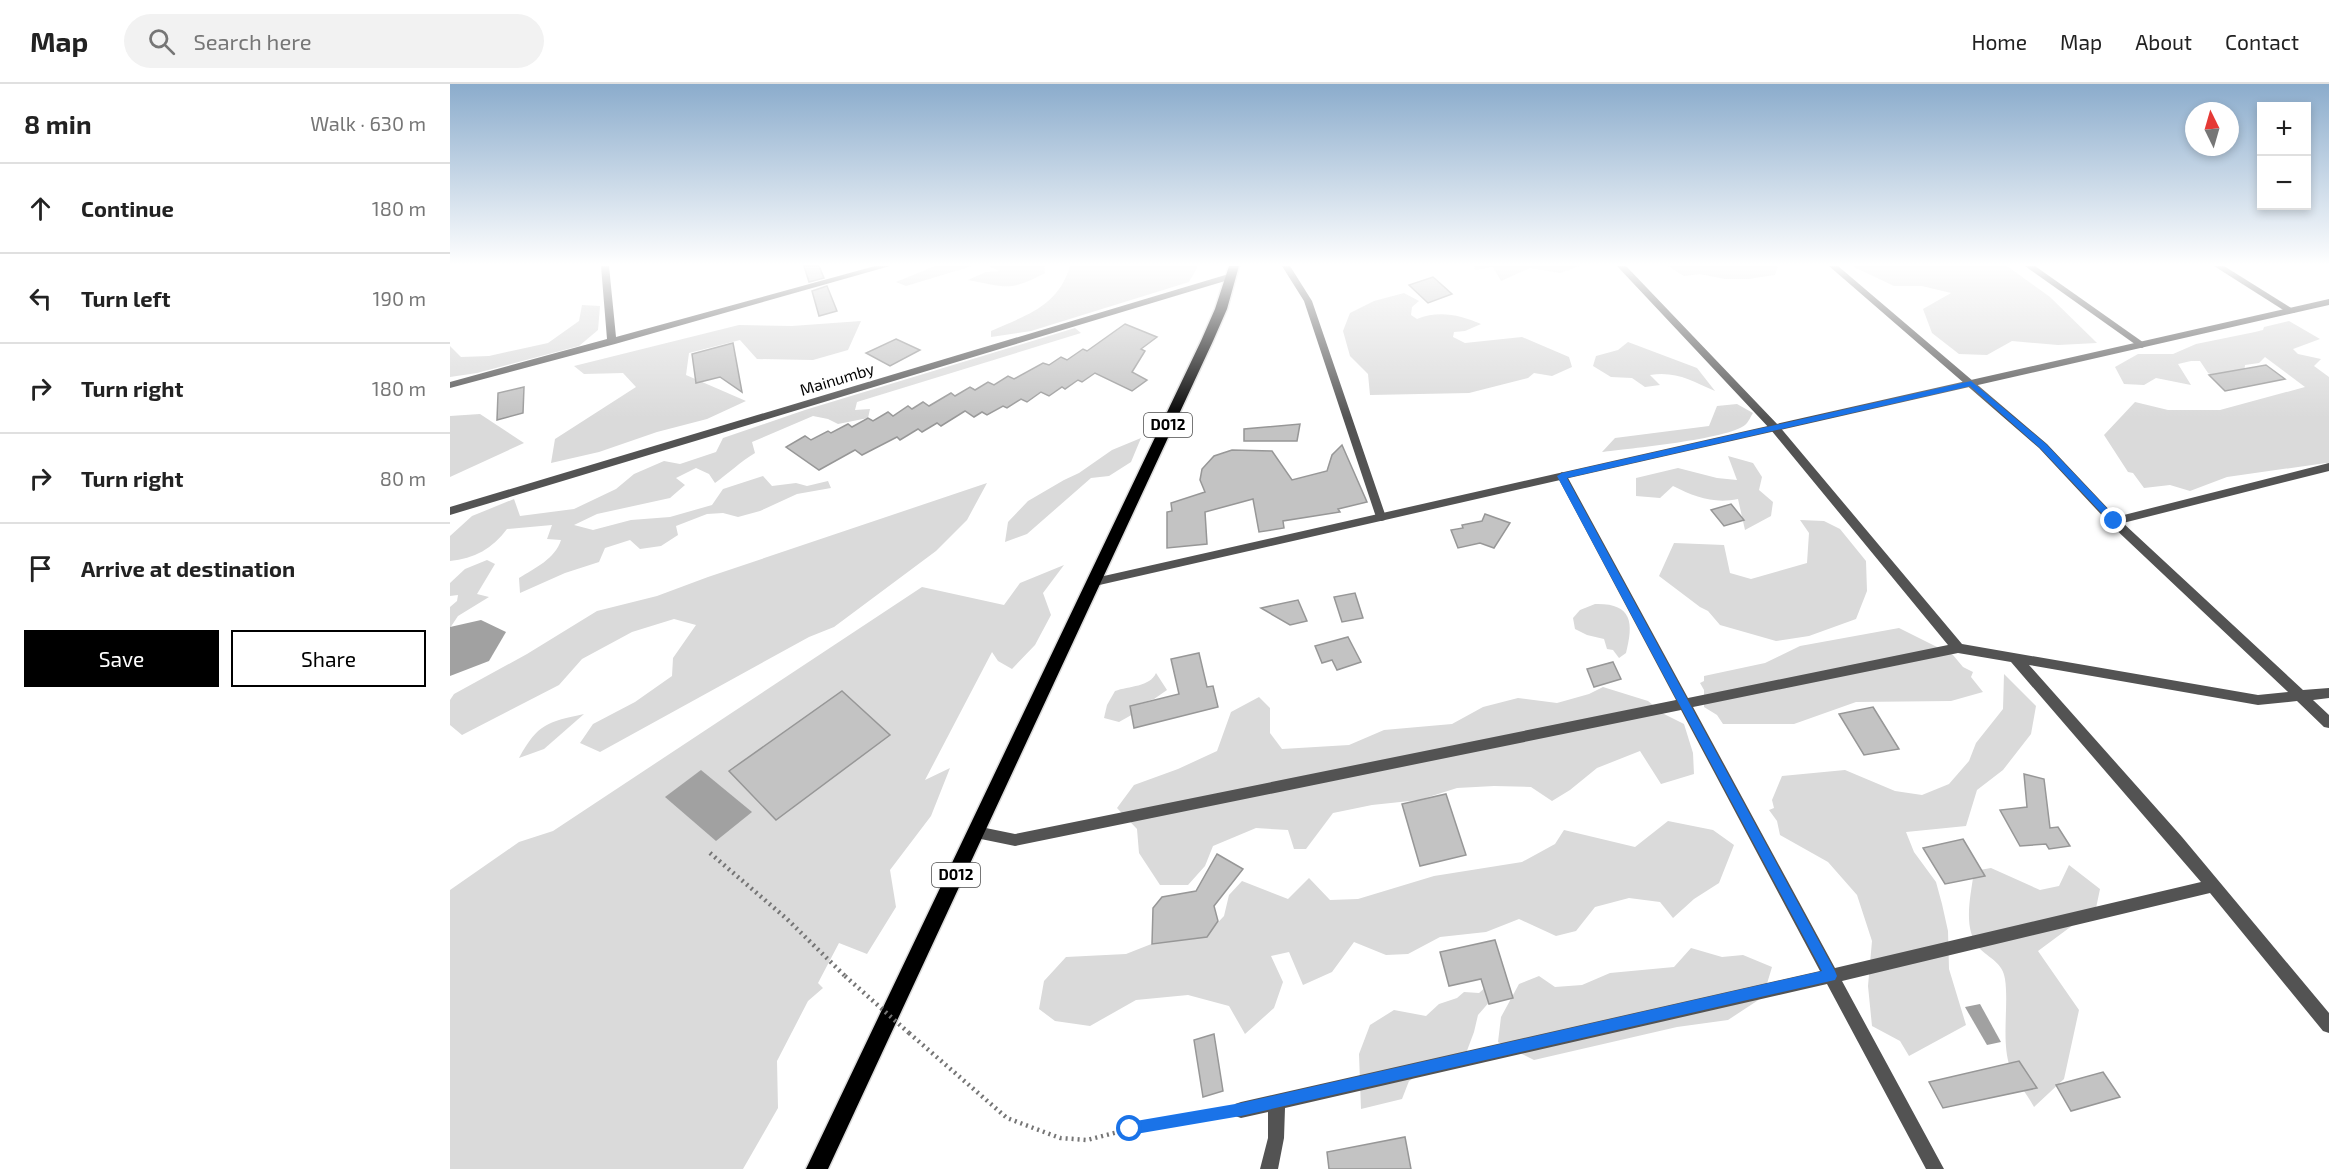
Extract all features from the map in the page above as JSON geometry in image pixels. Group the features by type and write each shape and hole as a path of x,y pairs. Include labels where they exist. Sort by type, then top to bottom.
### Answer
{"main road":[{"name":"D012","path":"817,1169 1095,582 1217,317"}],"street":[{"path":"610,317 612,342"},
{"path":"450,385 703,317"},
{"name":"Mainumby","path":"450,511 1084,317"},
{"path":"1313,317 1381,517"},
{"path":"1669,317 1775,428 1958,648"},
{"path":"1893,317 2043,446 2114,521 2329,723"},
{"path":"2101,317 2142,345"},
{"path":"1095,582 2266,317"},
{"path":"2114,521 2329,467"},
{"path":"1562,476 1935,1169"},
{"path":"976,832 1015,840 1958,648 2258,700 2329,693"},
{"path":"2013,656 2177,842 2211,886 2329,1025"},
{"path":"1241,1110 1831,976 2211,886"},
{"path":"1269,1169 1276,1138 1277,1101"}],"path":[{"path":"710,853 788,920 845,976 1006,1119 1060,1138 1087,1140 1130,1129 1241,1110"}],"shaded area":[{"path":"580,317 599,317 598,330 579,346 477,373 450,377 450,346 461,357 489,356 548,343 579,321"},
{"path":"1022,317 1077,317 1031,331 991,337 991,331"},
{"path":"1349,317 1413,317 1417,319 1423,317 1458,317 1481,324 1465,331 1454,332 1453,337 1465,343 1522,337 1569,357 1572,367 1552,376 1534,373 1528,378 1469,393 1370,395 1368,374 1350,356 1343,331"},
{"path":"1926,317 2070,317 2097,343 2058,345 2012,341 1987,355 1959,354 1932,333"},
{"path":"861,321 848,350 813,360 757,359 740,340 689,353 686,375 746,401 707,419 657,432 599,452 551,463 555,439 636,387 623,373 584,374 574,366 739,325 792,326"},
{"path":"2289,321 2320,339 2293,349 2298,354 2321,359 2314,366 2329,377 2329,465 2326,463 2227,477 2190,491 2170,485 2144,488 2133,473 2128,472 2104,435 2135,402 2168,410 2220,410 2305,387 2265,357 2259,363 2245,365 2244,376 2229,382 2208,373 2200,361 2178,364 2191,385 2156,378 2144,385 2124,384 2115,367 2138,354 2173,354 2196,344 2255,332 2263,330 2264,327"},
{"path":"1075,328 1081,333 857,402 855,410 870,409 868,418 838,424 813,416 752,442 755,453 715,483 709,474 696,468 676,478 685,485 670,498 597,514 574,525 593,530 631,520 670,517 712,505 723,489 763,476 772,486 796,483 807,486 828,481 831,488 797,494 760,511 738,517 723,513 707,514 676,526 678,535 661,546 640,549 630,540 605,548 599,562 565,573 520,593 519,578 544,562 558,547 561,540 547,539 552,525 507,529 496,542 475,555 450,561 450,536 472,516 514,499 520,516 574,509 616,489 634,474 664,461 680,464 716,452 723,438 805,410"},
{"path":"1628,342 1697,368 1715,391 1668,374 1650,375 1660,385 1645,387 1632,378 1611,377 1593,366 1596,356 1618,350"},
{"path":"1737,404 1753,413 1746,424 1735,430 1677,443 1602,452 1615,438 1709,426 1717,406"},
{"path":"480,414 524,443 450,477 450,416"},
{"path":"1141,438 1131,462 1109,476 1091,478 1027,534 1005,542 1008,522 1028,501 1079,473 1112,450"},
{"path":"1728,456 1753,463 1762,477 1759,490 1773,502 1771,516 1745,530 1738,499 1721,501 1705,499 1673,486 1660,498 1636,496 1636,478 1678,468 1717,478 1737,480"},
{"path":"987,483 967,520 936,551 834,627 809,637 600,752 580,743 593,724 635,702 672,676 673,658 696,625 674,619 632,632 582,659 559,685 462,735 450,725 450,700 454,694 527,654 597,611 657,596"},
{"path":"1800,520 1824,521 1840,529 1866,561 1867,591 1856,619 1809,636 1776,641 1720,625 1708,611 1659,576 1674,543 1724,545 1730,573 1751,579 1807,563 1809,533"},
{"path":"487,560 495,564 477,594 489,597 458,616 450,628 450,607 457,601 458,595 450,596 450,583 465,569"},
{"path":"1064,565 1043,593 1051,615 1035,645 1012,669 998,661 992,652 925,780 950,768 931,816 890,870 896,907 867,954 839,943 818,983 823,988 808,1001 777,1061 778,1108 743,1169 450,1169 450,890 519,842 553,831 922,587 1004,605 1020,583"},
{"path":"1595,604 1617,607 1627,617 1630,632 1626,653 1619,658 1613,650 1607,649 1604,639 1575,629 1573,618 1580,610"},
{"path":"481,620 506,632 489,661 450,676 450,627"},
{"path":"1899,628 1953,655 1963,667 1973,672 1971,677 1983,692 1951,701 1856,702 1794,724 1723,724 1717,715 1704,707 1704,690 1700,683 1704,681 1704,676 1765,663 1800,646"},
{"path":"1156,673 1167,690 1154,699 1141,703 1135,713 1119,722 1104,718 1107,705 1115,691 1144,684"},
{"path":"2004,674 2036,706 2031,734 2003,770 1977,790 1966,826 1906,832 1914,852 1936,882 1948,931 1949,969 1966,1025 1909,1056 1900,1041 1872,1026 1868,986 1872,941 1857,895 1828,862 1780,835 1777,821 1769,810 1774,808 1772,800 1782,776 1845,770 1895,791 1922,795 1949,784 1969,761 1976,743 2003,709"},
{"path":"1603,687 1648,701 1664,714 1684,724 1693,753 1694,774 1661,784 1640,751 1597,768 1552,801 1531,787 1457,788 1419,800 1372,805 1333,813 1306,849 1294,849 1288,830 1256,828 1213,846 1205,866 1188,885 1160,885 1139,853 1137,829 1117,808 1134,785 1178,769 1217,751 1231,712 1259,697 1270,708 1270,733 1282,749 1349,745 1384,730 1452,724 1483,707 1518,698 1557,703 1589,694"},
{"path":"584,714 544,749 519,758 532,737 545,726 561,719"},
{"path":"701,770 752,812 716,841 665,797"},
{"path":"1668,821 1713,830 1734,845 1719,883 1694,899 1673,918 1660,902 1629,898 1595,907 1576,931 1556,936 1519,919 1486,932 1440,937 1408,954 1386,955 1354,942 1332,972 1303,985 1289,952 1271,956 1283,982 1274,1008 1245,1034 1229,1006 1188,995 1136,1000 1090,1026 1055,1021 1039,1009 1044,981 1066,957 1126,954 1159,941 1208,933 1224,916 1229,895 1242,881 1288,899 1309,878 1330,900 1358,899 1434,876 1522,862 1555,844 1564,830 1635,847"},
{"path":"2069,865 2100,889 2096,908 2038,951 2079,1010 2064,1079 2034,1107 2015,1077 2007,1057 2004,973 1974,940 1969,921 1971,890 1974,871 1991,868 2040,890 2059,886"},
{"path":"1691,948 1722,957 1743,955 1772,967 1763,997 1728,1020 1677,1027 1534,1060 1498,1042 1501,1017 1519,984 1539,976 1555,987 1582,985 1610,973 1674,967"},
{"path":"1486,987 1491,1000 1478,1015 1465,1056 1433,1066 1409,1081 1402,1099 1361,1109 1359,1054 1370,1025 1394,1010 1426,1016 1439,1004 1457,998 1464,992 1479,993"},
{"path":"1980,1004 2001,1042 1987,1045 1965,1007"}],"building":[{"path":"1125,324 1157,337 1141,349 1145,351 1132,372 1147,380 1132,391 1095,373 1082,382 1078,380 1065,389 1062,387 1049,396 1041,392 1027,402 1021,399 1007,408 1003,406 987,415 982,412 974,417 965,411 941,426 937,423 922,432 918,429 900,440 897,437 862,455 855,450 819,470 786,447 805,436 811,440 848,424 852,427 868,418 873,421 888,412 893,416 908,406 912,409 923,402 929,406 951,393 955,396 970,387 975,390 988,382 994,385 1008,376 1014,379 1043,363 1049,365 1061,357 1067,360 1083,349 1087,351"},
{"path":"896,339 920,350 890,366 866,353"},
{"path":"733,343 742,392 720,377 696,383 692,354"},
{"path":"2266,365 2285,379 2225,391 2209,375"},
{"path":"524,387 523,413 497,420 498,393"},
{"path":"1300,424 1297,441 1244,441 1244,429"},
{"path":"1342,445 1367,502 1338,509 1340,512 1283,521 1284,528 1259,532 1253,499 1205,512 1207,544 1167,548 1167,512 1172,511 1171,503 1205,492 1200,480 1202,469 1214,456 1232,450 1272,451 1292,480 1327,471 1332,455"},
{"path":"1731,504 1744,520 1724,526 1711,510"},
{"path":"1485,514 1510,523 1494,548 1480,543 1458,548 1451,530 1482,521"},
{"path":"1355,593 1363,618 1342,622 1334,597"},
{"path":"1298,600 1307,621 1290,625 1261,608"},
{"path":"1348,637 1361,662 1337,670 1332,660 1322,663 1315,646"},
{"path":"1199,653 1207,687 1213,686 1218,707 1134,728 1130,706 1179,694 1171,659"},
{"path":"1613,662 1621,679 1594,687 1587,669"},
{"path":"842,691 890,735 776,820 729,771"},
{"path":"1873,707 1899,749 1864,755 1839,714"},
{"path":"2024,774 2044,779 2050,828 2058,827 2070,846 2049,849 2046,844 2020,846 2000,810 2027,807"},
{"path":"1446,794 1466,855 1420,866 1402,804"},
{"path":"1963,839 1985,876 1945,884 1923,848"},
{"path":"1217,854 1243,869 1214,906 1218,921 1207,937 1152,944 1153,908 1162,897 1196,891"},
{"path":"1495,940 1513,998 1489,1004 1481,979 1449,986 1440,952"},
{"path":"1214,1034 1223,1091 1203,1097 1194,1040"},
{"path":"2019,1061 2037,1088 1943,1108 1929,1082"},
{"path":"2103,1072 2120,1097 2071,1111 2056,1085"},
{"path":"1405,1137 1411,1169 1329,1169 1327,1152"}],"route":[{"path":"1130,1129 1241,1110 1831,976 1562,476 1971,383 2043,446 2114,521"}]}
